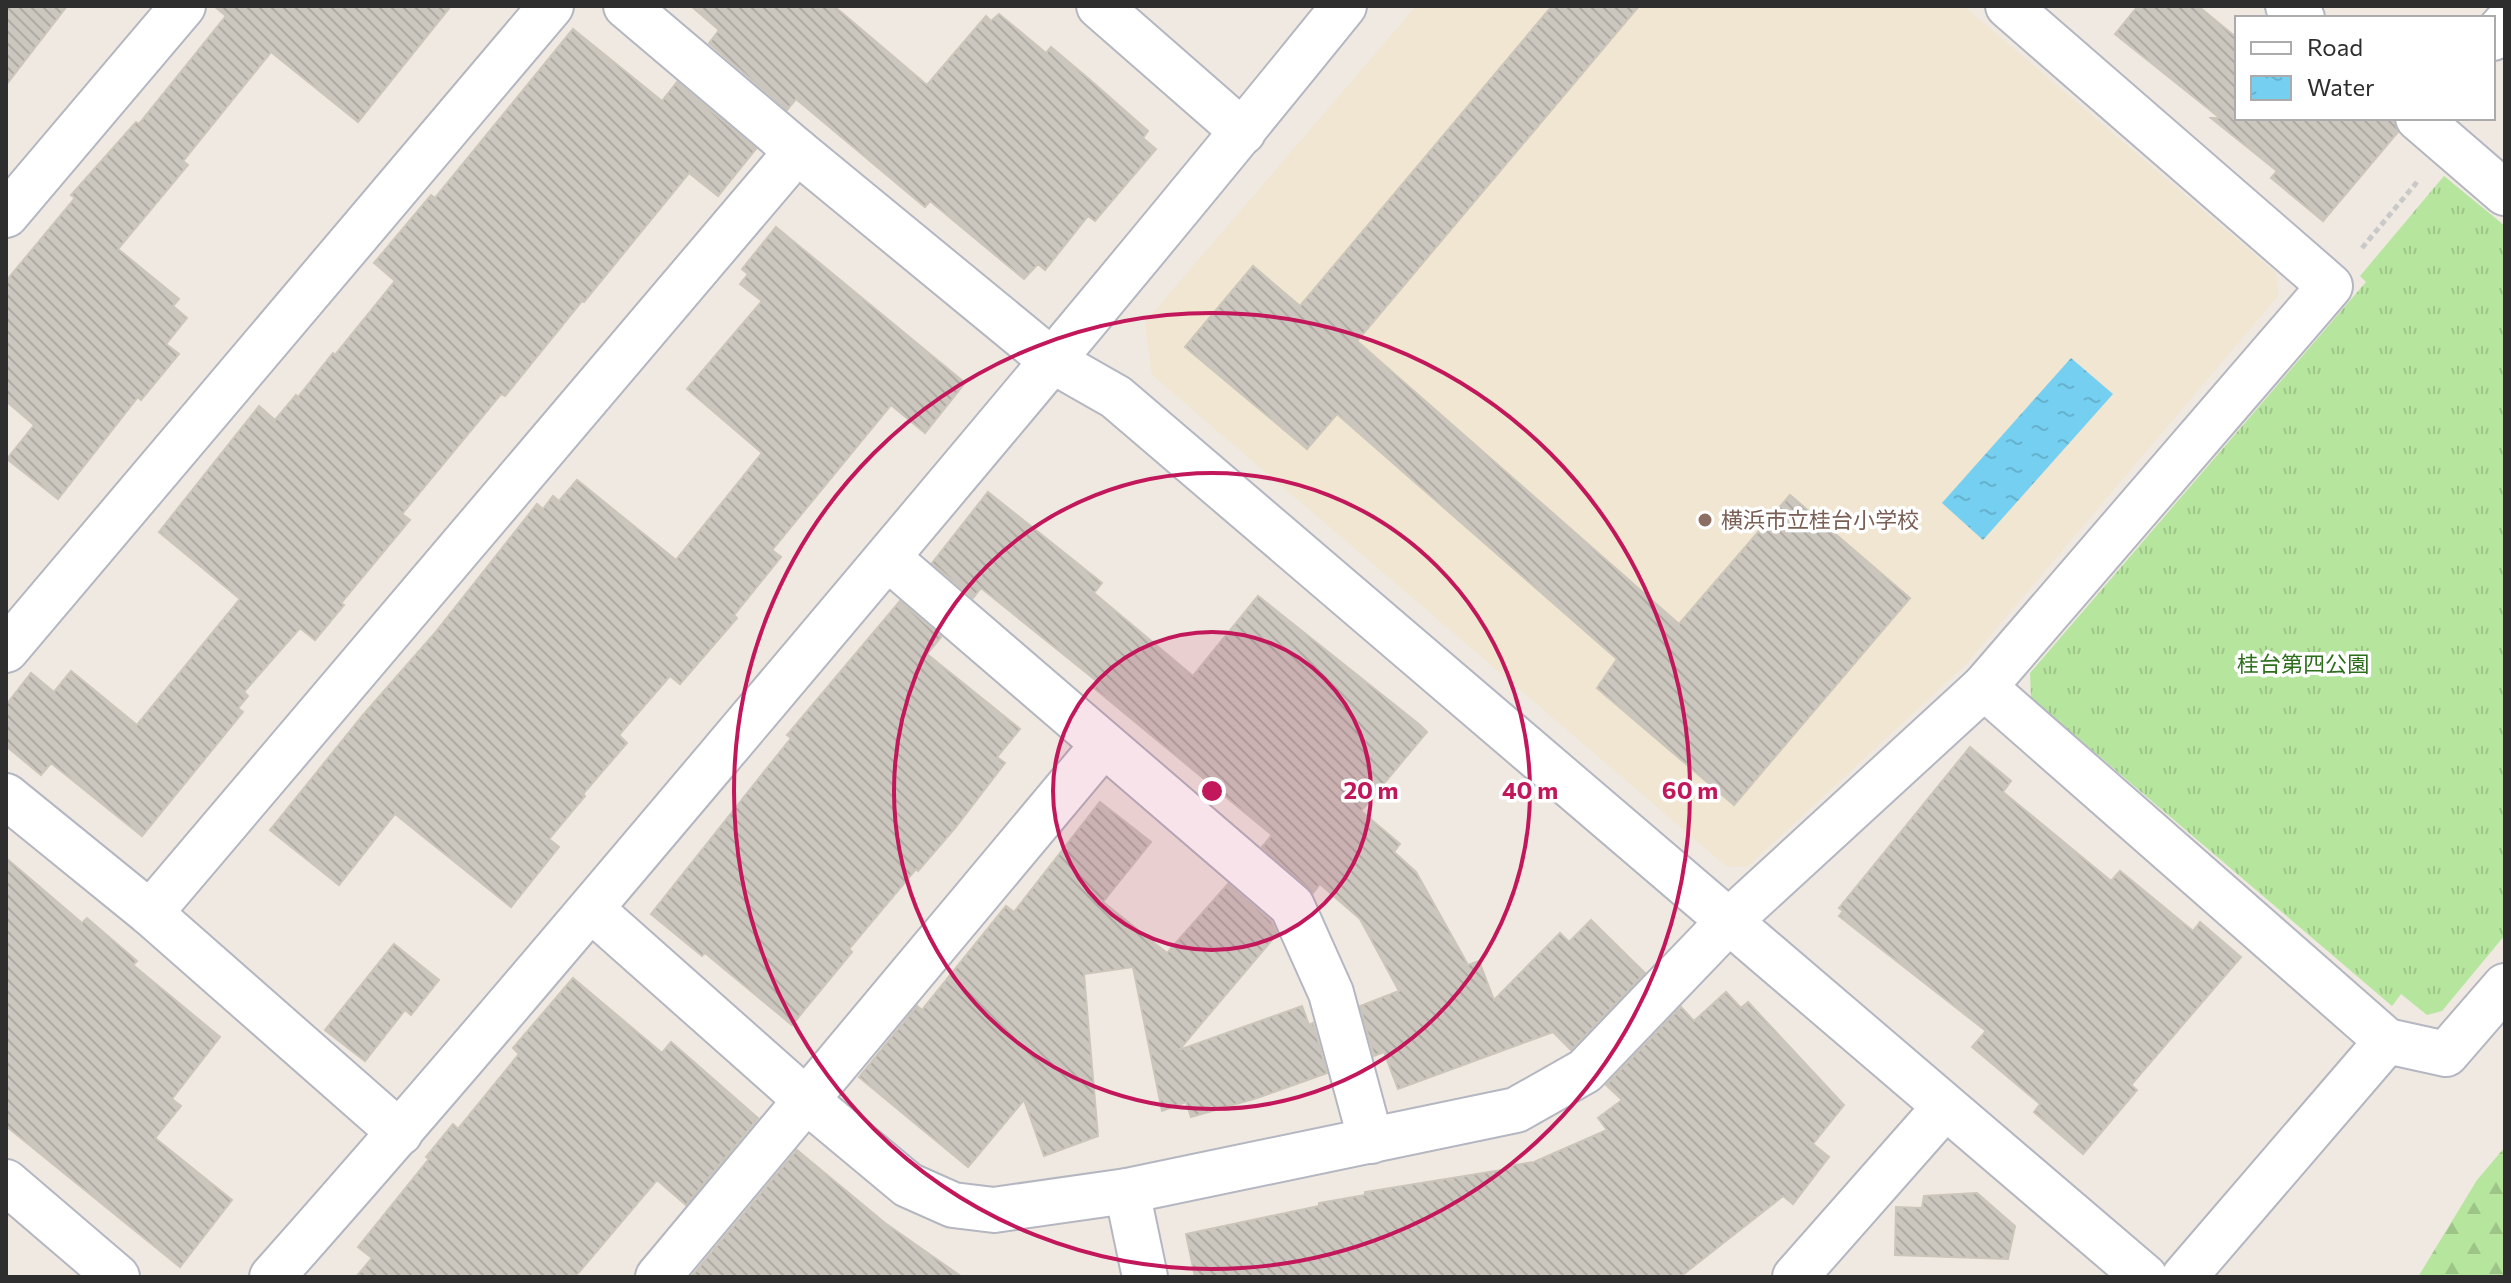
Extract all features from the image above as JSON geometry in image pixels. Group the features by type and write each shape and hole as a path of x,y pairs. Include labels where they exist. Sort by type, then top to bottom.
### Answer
{"street":[{"path":"6,215 183,6"},
{"path":"6,650 551,6"},
{"path":"626,6 1051,360 1116,397 2145,1277"},
{"path":"1099,6 1243,132"},
{"path":"272,1277 400,1133 888,558 1344,6"},
{"path":"591,909 806,1100 908,1185 953,1205 994,1210 1127,1191 1371,1141 1516,1110 1585,1071 1728,922 1984,687 2330,286 2008,6"},
{"path":"2428,125 2505,193"},
{"path":"150,913 797,151"},
{"path":"888,558 1292,906 1331,993 1371,1141"},
{"path":"1984,687 2387,1041 2446,1054 2505,986"},
{"path":"658,1277 1103,745"},
{"path":"6,796 150,913 400,1133"},
{"path":"2184,1277 2387,1041"},
{"path":"1795,1277 1945,1107"},
{"path":"6,1182 117,1277"},
{"path":"1127,1191 1145,1277"}],"path":[{"path":"2330,286 2428,125"}],"shaded area":[{"name":"横浜市立桂台小学校","path":"1416,6 1964,6 2275,272 2279,295 1966,664 1747,867 1726,866 1152,375 1145,322"}],"green space":[{"name":"桂台第四公園","path":"2444,176 2505,226 2505,935 2442,1011 2427,1015 2401,994 2392,1006 2031,698 2030,673 2366,282 2360,276"},
{"path":"2505,1147 2505,1277 2418,1277 2477,1180"}],"water":[{"path":"2071,358 2113,394 1983,540 1942,503"}],"building":[{"path":"6,6 67,6 6,85"},
{"path":"214,6 451,6 358,122 271,52 183,161 188,165 118,249 179,299 173,306 187,318 166,344 179,354 141,400 138,397 58,499 7,459 34,425 6,401 6,281 75,198 71,195 136,122 139,124 226,16"},
{"path":"691,6 834,6 927,85 986,16 991,21 999,14 1046,53 1051,47 1089,79 1148,131 1143,138 1156,149 1095,221 1088,216 1045,270 1038,264 1024,279 930,201 925,207 796,99 787,110 709,43 719,30"},
{"path":"1552,6 1639,6 1357,341 1679,624 1790,495 1910,598 1734,805 1597,688 1617,659 1337,414 1307,449 1185,347 1253,266 1300,306"},
{"path":"2138,6 2198,6 2235,36 2235,120 2395,120 2398,132 2323,221 2271,178 2277,171 2211,118 2220,118 2115,34"},
{"path":"573,29 662,101 677,82 756,149 718,196 689,173 505,396 501,394 402,514 410,520 341,603 344,605 315,640 300,628 244,692 248,696 238,708 243,712 142,836 51,763 41,775 6,746 6,705 31,673 54,692 71,671 137,725 240,599 159,532 259,406 275,420 333,353 335,355 395,281 374,263 431,195 435,198"},
{"path":"776,227 965,383 925,433 891,405 772,550 781,557 734,615 737,618 680,684 670,676 619,735 627,743 549,839 559,847 511,907 395,814 339,885 270,830 363,715 434,634 537,504 543,509 553,496 559,501 577,480 676,560 762,453 687,389 762,301 740,284 748,274 742,269"},
{"path":"988,492 1102,583 1094,593 1193,676 1258,596 1427,732 1361,811 1400,844 1394,852 1416,872 1468,965 1479,961 1494,1000 1560,933 1569,942 1591,920 1645,973 1571,1050 1553,1032 1398,1089 1384,1052 1374,1056 1360,1006 1399,991 1360,919 1320,884 1313,893 1262,847 1272,835 1094,688 1099,683 981,588 973,598 932,563"},
{"path":"900,601 941,637 927,654 1020,729 997,757 1005,763 955,828 849,949 852,952 792,1025 705,953 702,956 651,914 791,738 787,735"},
{"path":"1970,747 2011,781 2003,792 2111,881 2120,871 2193,931 2200,922 2241,957 2131,1085 2137,1090 2083,1154 2034,1112 2040,1104 1972,1047 1986,1031 1839,916 1843,911 1839,908"},
{"path":"1100,802 1151,842 1103,902 1167,953 1228,884 1271,921 1277,934 1179,1050 1302,1006 1309,1025 1313,1023 1327,1073 1191,1117 1186,1102 1162,1111 1133,967 1084,974 1098,1136 1044,1156 1024,1100 968,1167 859,1077 917,1006 922,1010 1006,906 1014,912"},
{"path":"6,858 82,923 87,918 137,961 133,965 220,1037 172,1099 181,1106 155,1138 232,1200 180,1267 6,1126"},
{"path":"394,944 439,980 411,1015 405,1010 365,1061 325,1030"},
{"path":"573,978 662,1053 671,1042 758,1118 686,1205 657,1180 575,1277 356,1277 372,1258 358,1247 429,1159 426,1157 453,1124 458,1129 519,1054 513,1048"},
{"path":"1726,992 1741,1008 1748,1002 1844,1105 1813,1144 1829,1157 1793,1204 1783,1196 1680,1277 1195,1277 1186,1234 1319,1206 1319,1203 1365,1195 1365,1192 1508,1169 1508,1166 1534,1162 1607,1130 1598,1118 1622,1100 1606,1085 1681,1007 1694,1021"},
{"path":"797,1150 885,1223 962,1277 691,1277"},
{"path":"1977,1193 2015,1226 2008,1259 1895,1255 1896,1207 1922,1208 1924,1196"}],"place":[{"name":"横浜市立桂台小学校","path":"1705,520"}]}
